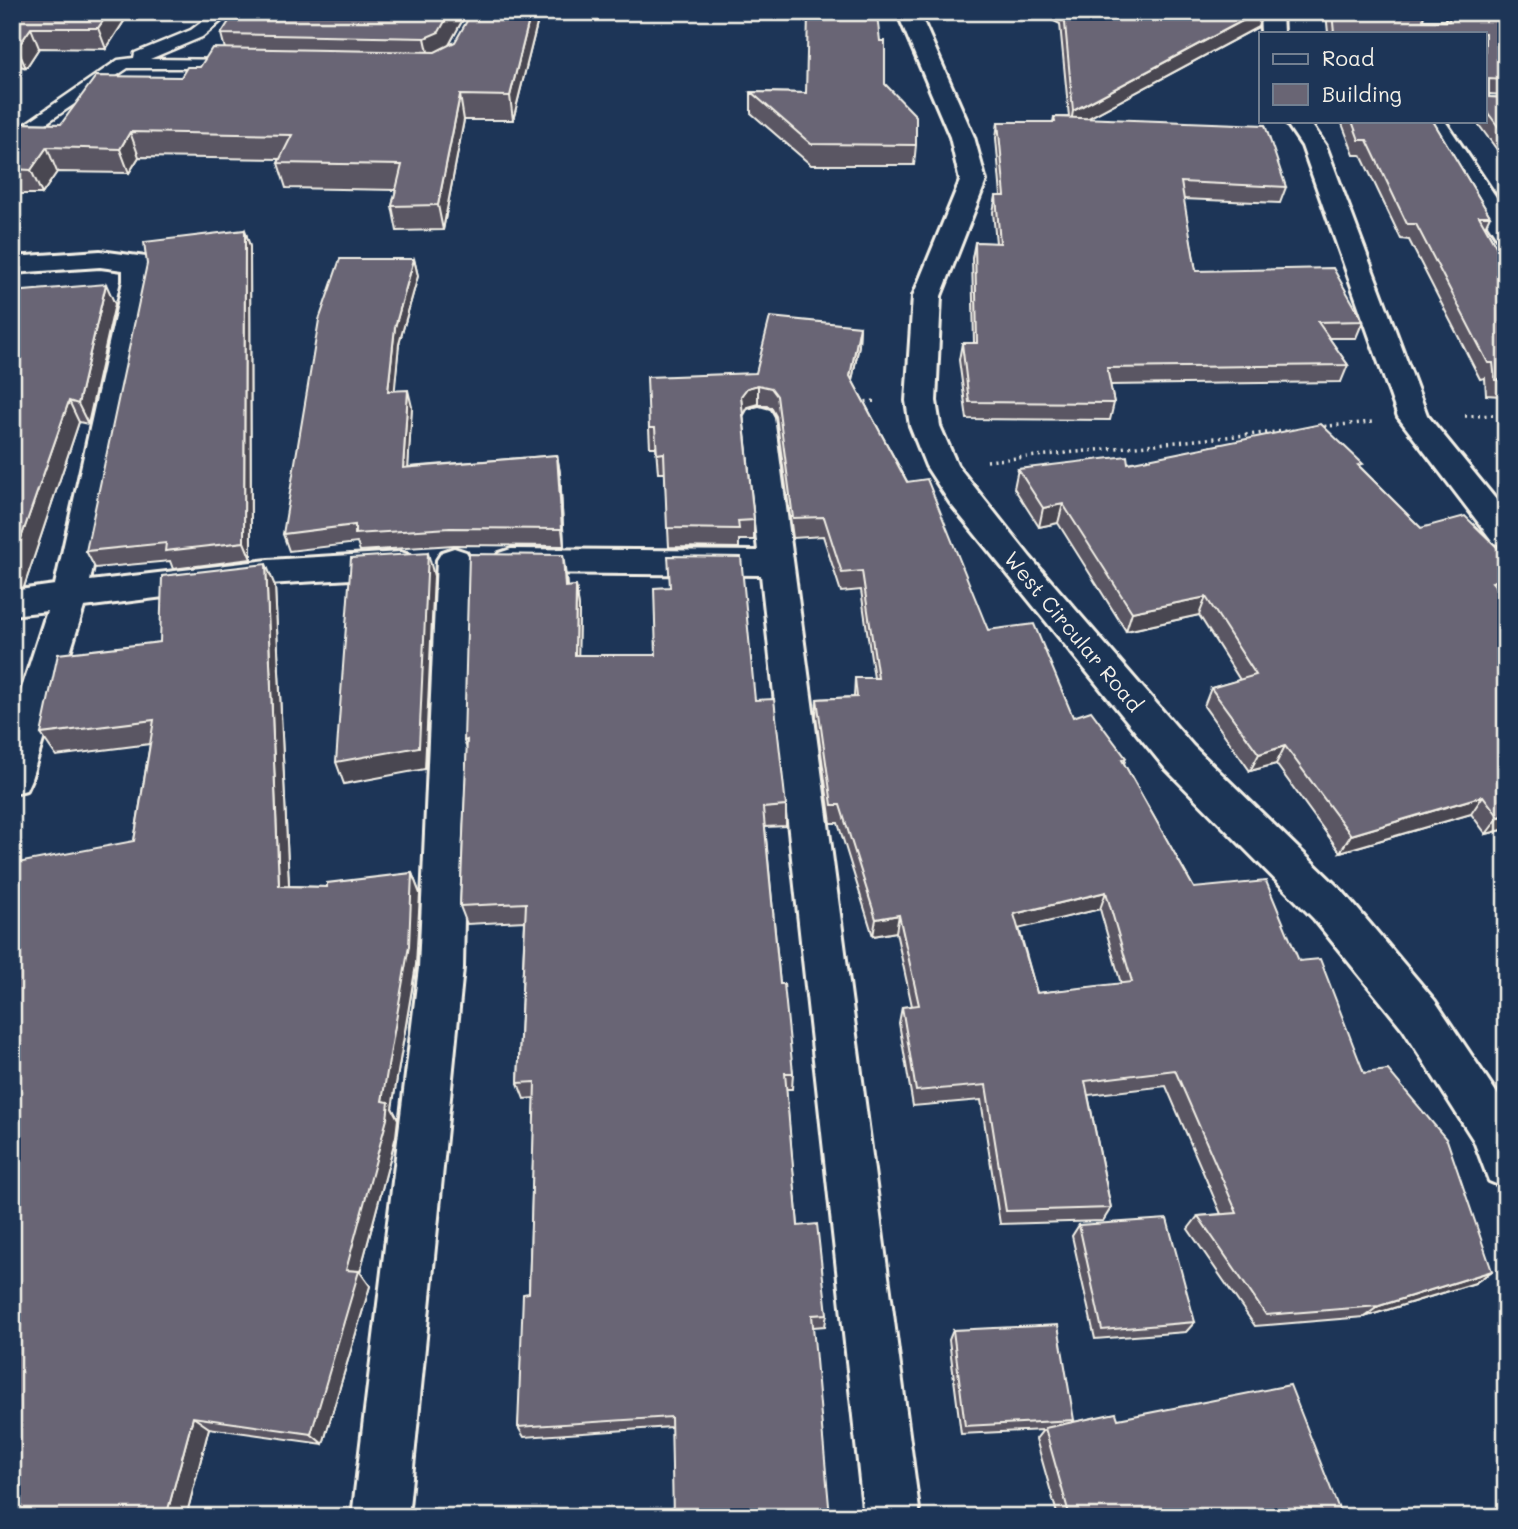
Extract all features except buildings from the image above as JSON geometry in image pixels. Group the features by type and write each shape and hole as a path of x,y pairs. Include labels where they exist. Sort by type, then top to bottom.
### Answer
{"street":[{"name":"West Circular Road","path":"908,12 962,137 973,181 927,296 921,401 925,426 942,466 961,495 1017,565 1179,757 1329,906 1419,1015 1494,1130 1506,1165"},
{"path":"1271,12 1272,32"},
{"path":"1431,32 1434,12"},
{"path":"1298,122 1314,146 1413,418 1506,535"},
{"path":"1434,122 1506,232"},
{"path":"12,265 100,259 136,262 137,281 70,596 12,779"},
{"path":"759,417 892,1517"},
{"path":"380,1517 441,968 454,560"},
{"path":"12,603 268,572 454,560 778,563"}],"lane":[{"path":"12,141 124,63 177,43 217,21 224,12"},
{"path":"124,63 264,65"}],"path":[{"path":"855,402 921,401"},
{"path":"1316,427 1413,418 1506,415"},
{"path":"942,466 1303,429"}]}
